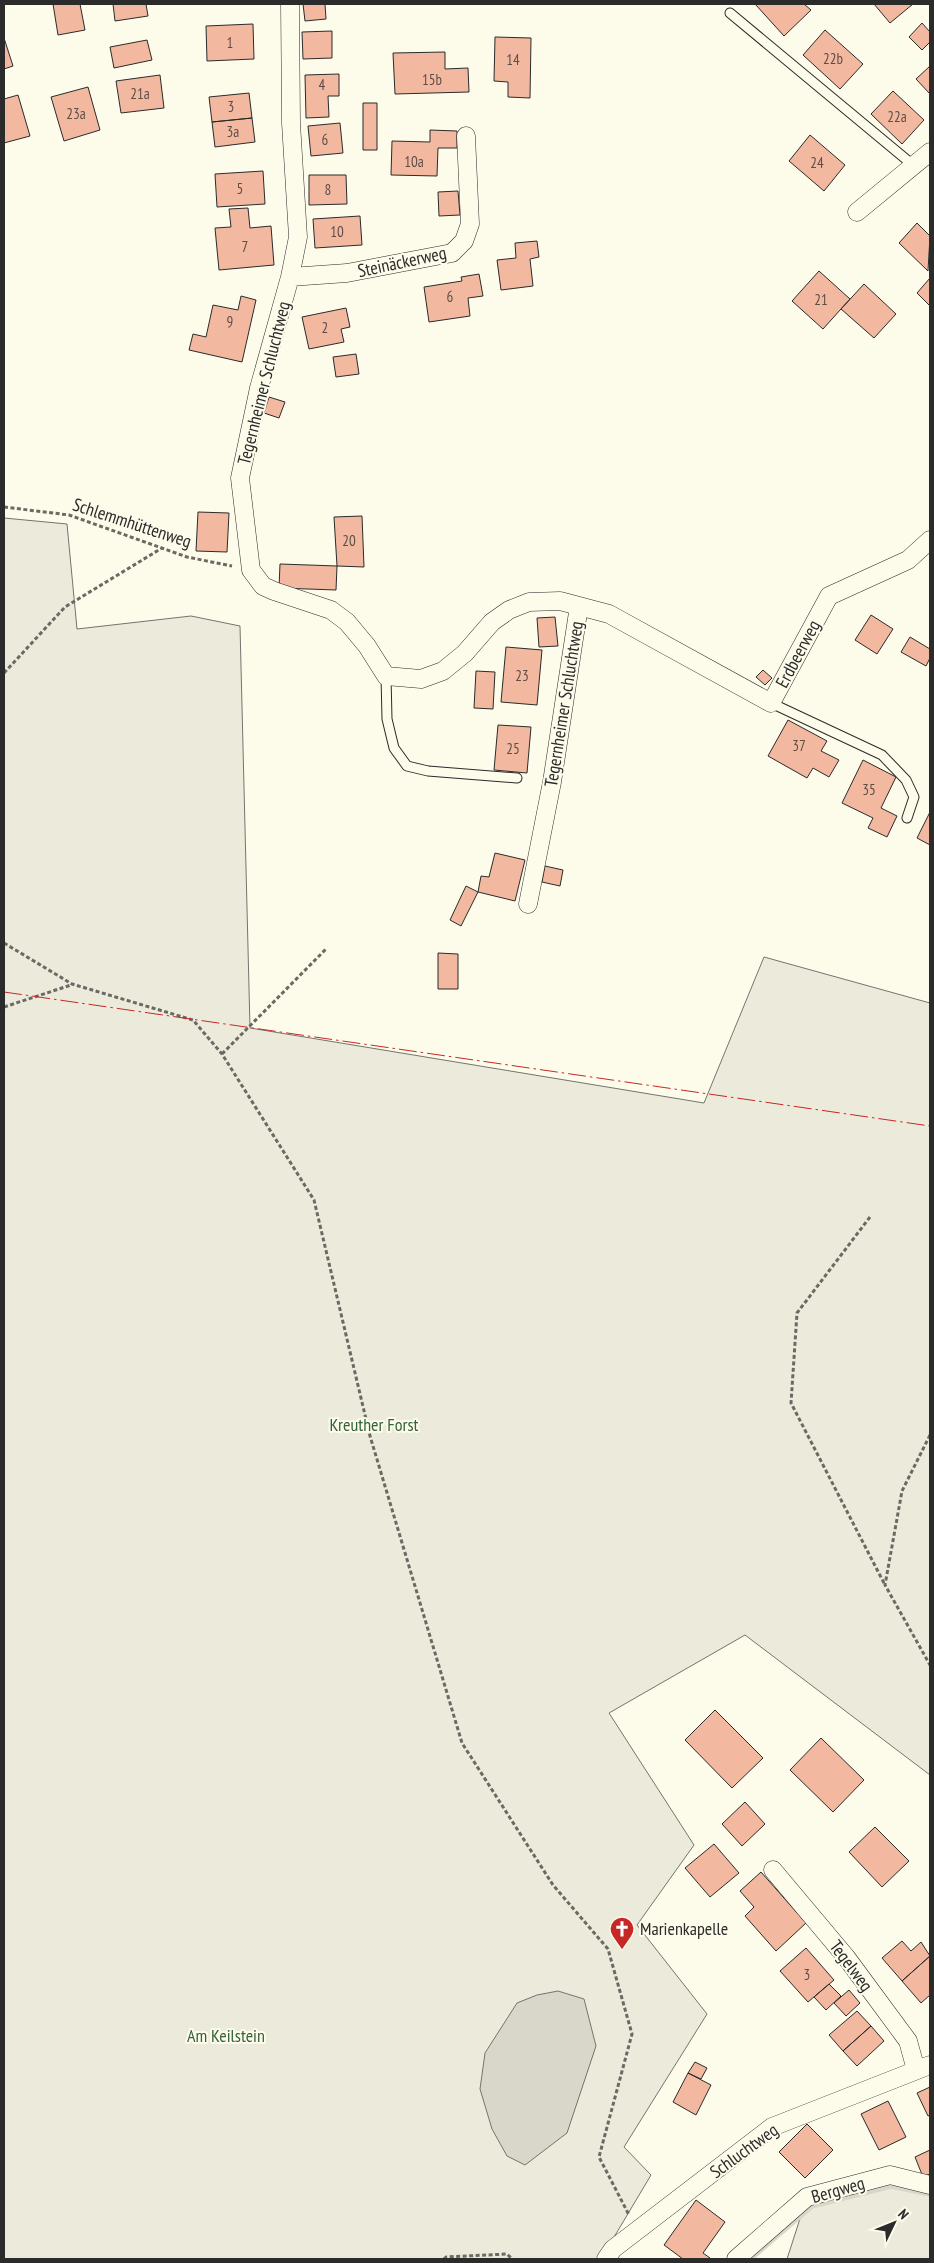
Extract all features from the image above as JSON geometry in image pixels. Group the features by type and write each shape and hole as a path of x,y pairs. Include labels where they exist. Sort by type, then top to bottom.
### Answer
{"street":[{"name":"Tegernheimer Schluchtweg","path":"251,570 240,478 258,388 290,277 298,237 291,123 290,4"},
{"name":"Steinäckerweg","path":"290,277 347,273 452,253 464,241 470,224 466,136"},
{"path":"857,212 930,152"},
{"name":"Erdbeerweg","path":"579,606 609,614 771,703 829,596 908,560 930,540"},
{"path":"251,570 264,586 274,592 331,610 348,622 367,646 386,676"},
{"name":"Tegernheimer Schluchtweg","path":"386,676 421,679 443,671 465,653 492,622 509,610 529,602 560,601 579,606 552,782 528,904"},
{"name":"Tegelweg","path":"773,1870 846,1956 908,2042 923,2068"},
{"name":"Schluchtweg","path":"606,2259 613,2250 637,2231 772,2128 923,2068"},
{"name":"Bergweg","path":"736,2259 807,2197 890,2175 930,2185"}],"lane":[{"path":"730,13 914,165"},
{"path":"386,676 387,719 394,748 406,766 428,771 517,778"},
{"path":"771,703 882,755 906,780 914,797 907,818"}],"path":[{"name":"Schlemmhüttenweg","path":"4,507 69,516 187,557 251,570"},
{"path":"4,673 65,607 162,548"},
{"path":"4,943 72,984 193,1020 222,1054 314,1200 370,1436 462,1743 553,1885 608,1949 632,2034 599,2157 637,2231"},
{"path":"222,1054 328,948"},
{"path":"4,1007 72,984"},
{"path":"870,1217 797,1313 791,1403 885,1584 930,1665"},
{"path":"885,1584 902,1491 930,1435"},
{"path":"444,2259 507,2254 512,2259"}],"green space":[{"name":"Kreuther Forst","path":"4,518 67,524 77,629 191,616 240,626 250,1028 704,1103 764,957 930,1003 930,1775 745,1635 609,1713 694,1845 637,1925 707,2014 624,2147 651,2175 601,2259 4,2259"},
{"path":"890,2175 930,2185 930,2259 787,2259 807,2197"}],"shaded area":[{"path":"558,1991 584,1999 596,2046 567,2133 525,2165 507,2156 492,2129 480,2089 485,2053 517,2003 537,1995"}],"building":[{"path":"53,4 80,4 85,30 58,35"},
{"path":"113,4 146,4 148,16 115,21"},
{"path":"303,4 325,4 326,19 305,21"},
{"path":"755,4 804,4 811,10 784,36"},
{"path":"874,4 913,4 890,23"},
{"path":"922,23 930,32 930,42 922,50 909,37"},
{"path":"253,24 254,59 207,61 206,26"},
{"path":"825,30 863,64 840,89 803,55"},
{"path":"332,31 332,58 303,59 302,32"},
{"path":"495,37 531,38 530,98 508,97 508,82 494,81"},
{"path":"4,38 13,66 4,69"},
{"path":"147,40 152,60 114,68 110,47"},
{"path":"445,52 445,69 468,68 469,92 395,94 393,53"},
{"path":"930,66 930,94 916,79"},
{"path":"339,74 339,96 328,96 329,117 306,118 305,75"},
{"path":"160,75 164,108 121,113 116,81"},
{"path":"88,87 100,130 64,141 51,97"},
{"path":"893,91 924,120 902,144 871,114"},
{"path":"249,93 252,118 212,122 209,97"},
{"path":"18,95 30,136 4,143 4,99"},
{"path":"363,103 377,103 377,150 363,150"},
{"path":"252,118 255,142 215,147 212,122"},
{"path":"340,123 343,153 311,156 308,126"},
{"path":"430,130 457,131 457,148 438,148 437,176 391,175 392,141 430,142"},
{"path":"810,135 845,165 824,191 789,161"},
{"path":"263,171 265,204 217,207 215,174"},
{"path":"309,175 346,175 347,204 309,205"},
{"path":"458,191 460,215 439,216 438,192"},
{"path":"248,208 250,228 271,226 274,265 219,270 215,228 231,227 229,209"},
{"path":"360,216 362,245 315,248 313,219"},
{"path":"917,223 930,236 928,271 899,243"},
{"path":"537,241 539,257 530,259 533,286 501,290 497,260 516,258 515,243"},
{"path":"819,271 850,299 823,329 792,301"},
{"path":"479,274 483,296 468,298 470,316 429,322 424,287 462,281 461,277"},
{"path":"930,278 930,306 917,293"},
{"path":"864,284 896,314 874,338 841,309"},
{"path":"241,296 256,300 242,362 189,350 193,334 206,337 213,305 238,310"},
{"path":"346,308 350,327 341,329 344,342 309,349 302,317"},
{"path":"356,354 359,374 336,377 333,357"},
{"path":"269,397 285,402 279,418 264,413"},
{"path":"198,512 229,513 227,552 196,551"},
{"path":"362,516 364,567 337,566 334,517"},
{"path":"280,564 337,566 336,590 279,588"},
{"path":"871,615 893,629 877,654 855,640"},
{"path":"555,617 558,646 539,647 537,618"},
{"path":"910,637 930,649 930,658 926,666 901,652"},
{"path":"506,647 542,650 537,705 501,702"},
{"path":"763,670 772,678 765,685 756,677"},
{"path":"476,671 495,672 493,709 474,708"},
{"path":"788,720 827,741 821,751 839,760 829,777 813,768 807,778 768,756"},
{"path":"498,725 531,727 527,773 494,770"},
{"path":"863,760 896,777 881,808 897,816 887,837 868,828 873,818 842,803"},
{"path":"930,812 930,845 917,838"},
{"path":"495,853 525,860 515,901 478,892 481,876 489,877"},
{"path":"545,866 563,870 560,886 542,882"},
{"path":"466,886 478,892 461,926 450,920"},
{"path":"438,953 458,954 458,989 438,989"},
{"path":"715,1710 763,1758 732,1788 685,1740"},
{"path":"821,1738 864,1780 833,1812 790,1770"},
{"path":"745,1802 765,1824 742,1846 722,1824"},
{"path":"875,1827 909,1861 882,1887 849,1852"},
{"path":"714,1844 739,1873 710,1897 685,1868"},
{"path":"761,1872 806,1923 776,1951 745,1916 754,1907 740,1891"},
{"path":"902,1941 911,1951 921,1942 930,1956 902,1981 882,1958"},
{"path":"806,1948 834,1980 808,2002 780,1971"},
{"path":"930,1956 930,1995 921,2003 902,1981"},
{"path":"829,1984 841,1996 826,2010 814,1997"},
{"path":"849,1990 860,2003 846,2016 834,2003"},
{"path":"857,2011 871,2026 843,2051 829,2035"},
{"path":"871,2026 884,2041 857,2066 843,2051"},
{"path":"695,2062 707,2068 701,2079 688,2073"},
{"path":"688,2073 711,2085 696,2115 673,2102"},
{"path":"930,2087 930,2115 928,2116 917,2093"},
{"path":"888,2101 906,2137 879,2150 861,2114"},
{"path":"807,2124 833,2150 805,2178 779,2152"},
{"path":"930,2150 930,2174 923,2177 915,2157"},
{"path":"696,2200 725,2222 703,2253 710,2258 683,2259 664,2245"}],"waterway":[{"path":"750,2259 812,2206 891,2186 930,2194"}],"power":[{"path":"4,992 930,1126"}],"place":[{"name":"Marienkapelle","path":"622,1950"}],"park label":[{"name":"Am Keilstein","path":"226,2036"}]}
